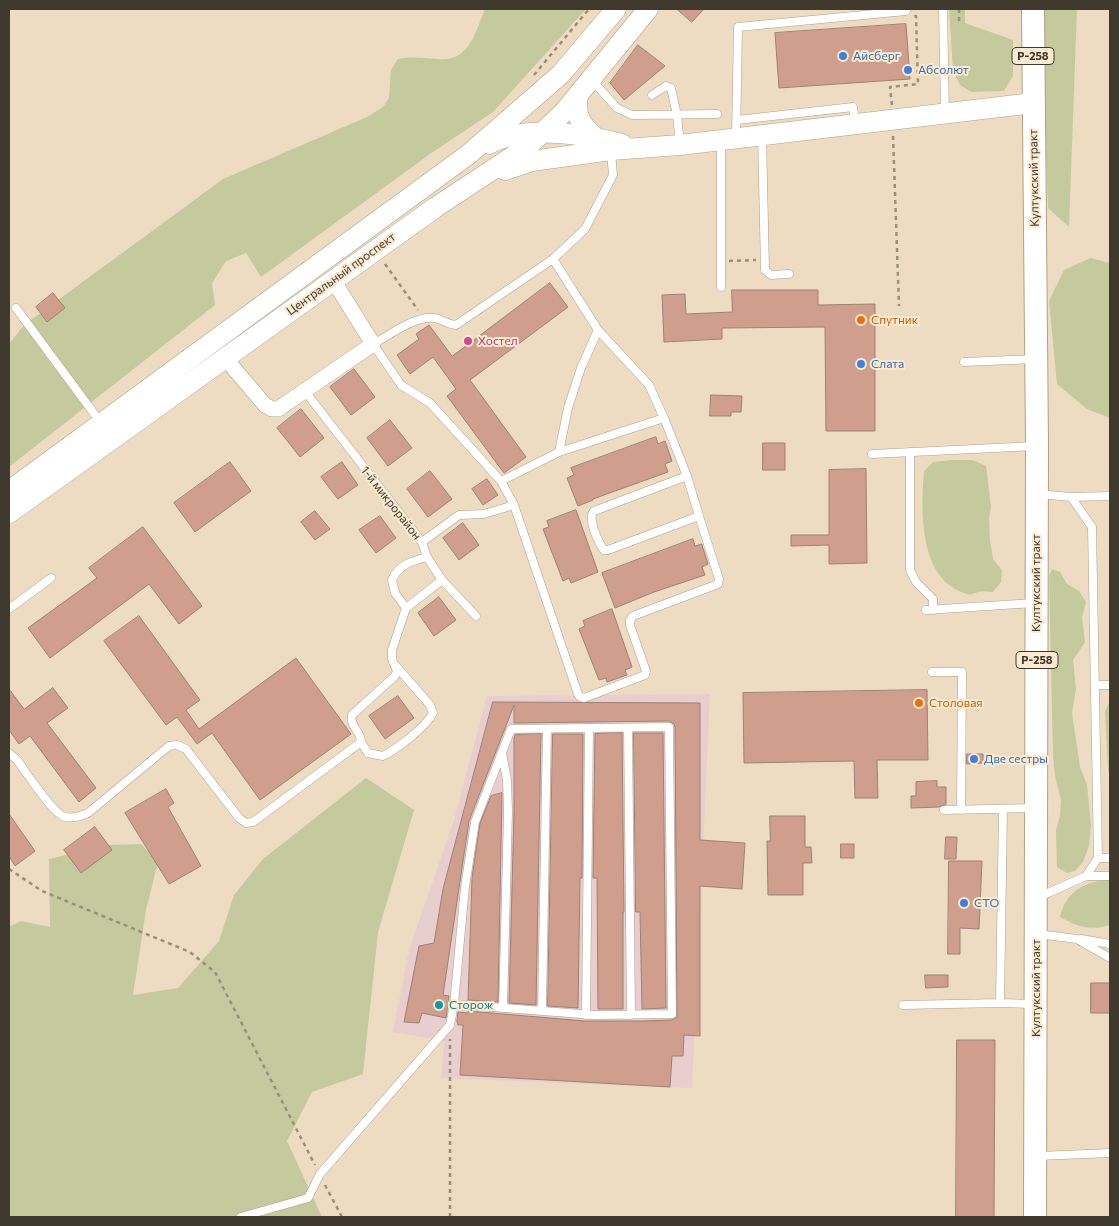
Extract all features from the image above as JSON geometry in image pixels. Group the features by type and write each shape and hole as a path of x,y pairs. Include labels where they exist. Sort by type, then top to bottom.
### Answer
{"main road":[{"name":"Центральный проспект","path":"9,491 469,154 562,74 616,9"},
{"name":"Култукский тракт","path":"1033,9 1037,359 1035,1217"},
{"name":"Центральный проспект","path":"9,513 436,207 527,147 543,133 578,95 641,11"},
{"path":"578,95 576,108 580,122 604,144"},
{"path":"469,154 497,140 520,133 543,133 632,147 680,145 731,133 762,135 1033,103"},
{"path":"482,178 532,161 604,144"}],"street":[{"path":"225,358 265,405 272,409 278,409 373,344 333,280"}],"lane":[{"path":"943,9 945,113"},
{"path":"721,287 721,262 738,26 907,14"},
{"path":"591,79 617,108 632,115 717,114"},
{"path":"652,95 669,86 671,88 677,115 680,145"},
{"path":"731,133 853,107 855,124"},
{"path":"762,135 765,270 770,275 789,274"},
{"path":"553,259 598,330 649,385 687,476 720,579 718,584 633,616 630,620 630,625 646,671 645,675 584,698 578,694 514,506 501,482 430,403 401,385 373,344 418,319 437,318 447,324 456,325 553,259 585,229 613,175 604,144"},
{"path":"16,308 101,423"},
{"path":"559,452 568,408 581,368 598,330"},
{"path":"964,362 1037,359"},
{"name":"1-й микрорайон","path":"304,390 422,542 427,557 411,561 399,569 392,580 394,592 406,608"},
{"path":"501,482 559,452 664,418"},
{"path":"872,454 1037,446"},
{"path":"910,452 910,570 916,582 933,599 930,610 1036,603"},
{"path":"687,476 594,511 591,514 591,519 601,546 604,550 608,550 699,516"},
{"path":"1036,494 1110,496"},
{"path":"1071,496 1092,527 1098,858 1086,876"},
{"path":"422,542 459,515 484,514 514,506"},
{"path":"427,557 442,580 476,616"},
{"path":"9,609 51,578"},
{"path":"360,742 368,753 383,756 400,745 430,719 432,713 430,705 396,666 392,659 392,650 406,608 442,580"},
{"path":"9,753 17,760 54,810 63,816 74,818 88,813 169,746 177,745 186,749 239,818 246,823 253,822 360,742 361,736 352,723 352,715 396,676 396,666"},
{"path":"932,672 962,672 960,810"},
{"path":"1095,685 1110,685"},
{"path":"241,1217 308,1198 320,1174 450,1024 454,1004 465,887 476,822 511,729 669,727 672,1014 586,1015 454,1004"},
{"path":"586,1015 589,728"},
{"path":"628,728 631,1015"},
{"path":"542,1011 547,729"},
{"path":"502,753 507,780 508,812 503,1008"},
{"path":"944,810 1037,808"},
{"path":"1000,1004 1003,810"},
{"path":"1098,858 1110,858"},
{"path":"1037,898 1086,876 1110,876"},
{"path":"1036,934 1110,944"},
{"path":"1077,939 1110,958"},
{"path":"903,1005 1035,1004"},
{"path":"1036,1156 1110,1153"}],"path":[{"path":"529,81 589,9"},
{"path":"959,9 959,21"},
{"path":"892,106 890,87 918,84 916,16 907,14"},
{"path":"893,131 899,306"},
{"path":"721,262 765,259"},
{"path":"384,263 424,318"},
{"path":"9,869 42,890 190,952 215,972 342,1217"},
{"path":"450,1024 450,1217"}],"shaded area":[{"path":"710,694 692,1088 441,1078 444,1041 393,1032 409,950 454,820 487,696"}],"green space":[{"path":"485,9 586,9 493,112 430,154 261,277 246,253 226,261 212,283 215,305 9,467 9,344 24,325 223,179 367,117 383,107 389,98 391,70 398,59 413,57 448,59 457,56 464,51 474,36"},
{"path":"949,9 965,9 965,23 1013,40 1013,76 1004,91 971,92 960,85 953,71"},
{"path":"1045,9 1077,9 1069,227 1048,208 1045,128"},
{"path":"1091,258 1110,263 1110,418 1087,409 1057,384 1049,301 1064,270"},
{"path":"973,460 986,466 991,507 989,518 990,540 993,559 1002,570 1001,582 993,592 967,594 951,586 939,574 931,559 923,524 924,471 933,462"},
{"path":"1052,569 1060,572 1067,584 1079,591 1086,602 1082,618 1085,642 1073,660 1076,689 1072,713 1080,767 1087,785 1091,825 1089,846 1083,862 1075,871 1067,873 1057,867 1056,830 1060,816 1061,800 1055,776 1053,755 1049,576"},
{"path":"1110,701 1110,776 1108,770 1105,711"},
{"path":"366,778 414,810 378,932 363,1074 312,1092 287,1141 322,1217 9,1217 9,927 21,921 50,927 49,859 108,845 141,844 158,862 146,910 133,995 178,988 219,941 234,895 263,859"},
{"path":"1110,880 1110,925 1090,928 1060,917 1067,900 1078,889 1092,883"}],"building":[{"path":"677,9 704,9 692,22"},
{"name":"Айсберг","path":"906,24 910,79 779,88 775,33"},
{"path":"638,45 665,66 624,100 610,83"},
{"path":"550,283 568,307 470,380 526,457 504,473 447,396 456,389 433,357 410,374 397,355 419,339 416,334 429,325 452,356"},
{"path":"732,290 818,290 818,305 875,304 875,431 826,431 825,327 722,328 722,339 664,342 662,295 685,294 686,314 732,312"},
{"path":"53,293 65,308 47,322 36,307"},
{"path":"354,369 375,397 351,415 330,387"},
{"path":"711,395 742,396 741,412 731,412 731,416 710,416"},
{"path":"301,409 324,438 300,457 277,428"},
{"path":"390,420 412,448 388,466 367,438"},
{"path":"656,437 658,444 665,441 672,461 665,464 668,472 578,506 567,478 574,475 571,468"},
{"path":"763,443 785,443 785,470 763,470"},
{"path":"230,462 251,491 195,532 174,503"},
{"path":"342,462 358,485 338,499 321,477"},
{"path":"866,469 867,563 829,564 829,545 791,546 791,535 829,535 829,470"},
{"path":"430,471 452,499 428,517 407,489"},
{"path":"487,479 498,495 483,505 472,489"},
{"path":"576,510 598,572 571,583 569,578 563,581 543,529 549,527 547,521"},
{"path":"315,511 330,529 315,540 301,522"},
{"path":"380,516 396,538 376,553 359,530"},
{"path":"463,523 479,545 459,560 443,538"},
{"path":"143,527 202,606 179,624 149,584 50,658 28,628 97,578 89,568"},
{"path":"693,539 695,546 702,544 708,564 702,567 705,575 654,592 615,608 602,573"},
{"path":"439,597 456,620 434,636 418,613"},
{"path":"612,609 632,667 625,670 627,675 607,682 606,678 599,680 579,629 585,626 583,621"},
{"path":"139,616 200,700 186,710 199,729 296,658 351,734 260,800 212,733 197,744 177,717 166,725 104,641"},
{"path":"53,688 68,708 47,723 96,788 79,802 30,736 19,744 9,730 9,689 24,709"},
{"path":"927,690 928,760 877,760 878,798 855,798 854,761 744,763 743,693"},
{"path":"398,696 414,718 385,739 369,716"},
{"path":"493,702 700,703 700,840 745,843 742,889 700,886 700,1036 684,1035 683,1056 672,1056 670,1087 460,1075 463,1025 458,1025 457,1021 458,1012 468,1013 468,1011 585,1021 672,1020 677,1017 675,727 669,721 514,723 514,705 469,821 443,995 449,996 446,1018 422,1013 419,1023 404,1022 419,946 434,943 443,889"},
{"path":"622,733 623,1009 598,1009 597,878 593,878 595,734"},
{"path":"634,733 663,733 666,1008 642,1009 640,912 636,912"},
{"path":"541,734 536,1005 509,1003 514,738 515,735"},
{"path":"553,734 583,734 582,878 580,878 578,1008 548,1006"},
{"name":"Две сестры","path":"967,754 983,754 983,763 967,764"},
{"path":"937,781 937,787 946,787 946,804 939,807 911,808 911,796 916,796 916,782"},
{"path":"166,789 174,803 168,807 201,866 169,884 125,813"},
{"path":"502,793 498,1002 468,1000 472,878 480,823 491,796"},
{"path":"9,814 35,851 15,866 9,856"},
{"path":"770,816 805,816 805,847 811,847 812,863 803,863 803,895 768,895 767,841 770,841"},
{"path":"95,827 112,850 81,873 64,850"},
{"path":"946,837 957,837 956,859 945,859"},
{"path":"841,844 854,844 854,858 841,858"},
{"name":"СТО","path":"949,861 982,861 979,929 960,928 960,954 948,954"},
{"path":"925,975 948,975 948,987 926,988"},
{"path":"1091,983 1110,983 1110,1013 1091,1013"},
{"path":"957,1040 995,1040 994,1217 956,1217"}],"place":[{"name":"Айсберг","path":"843,56"},
{"name":"Абсолют","path":"908,70"},
{"name":"Спутник","path":"861,320"},
{"name":"Хостел","path":"468,341"},
{"name":"Слата","path":"861,364"},
{"name":"Столовая","path":"919,703"},
{"name":"Две сестры","path":"974,759"},
{"name":"СТО","path":"964,903"},
{"name":"Сторож","path":"439,1005"}]}
